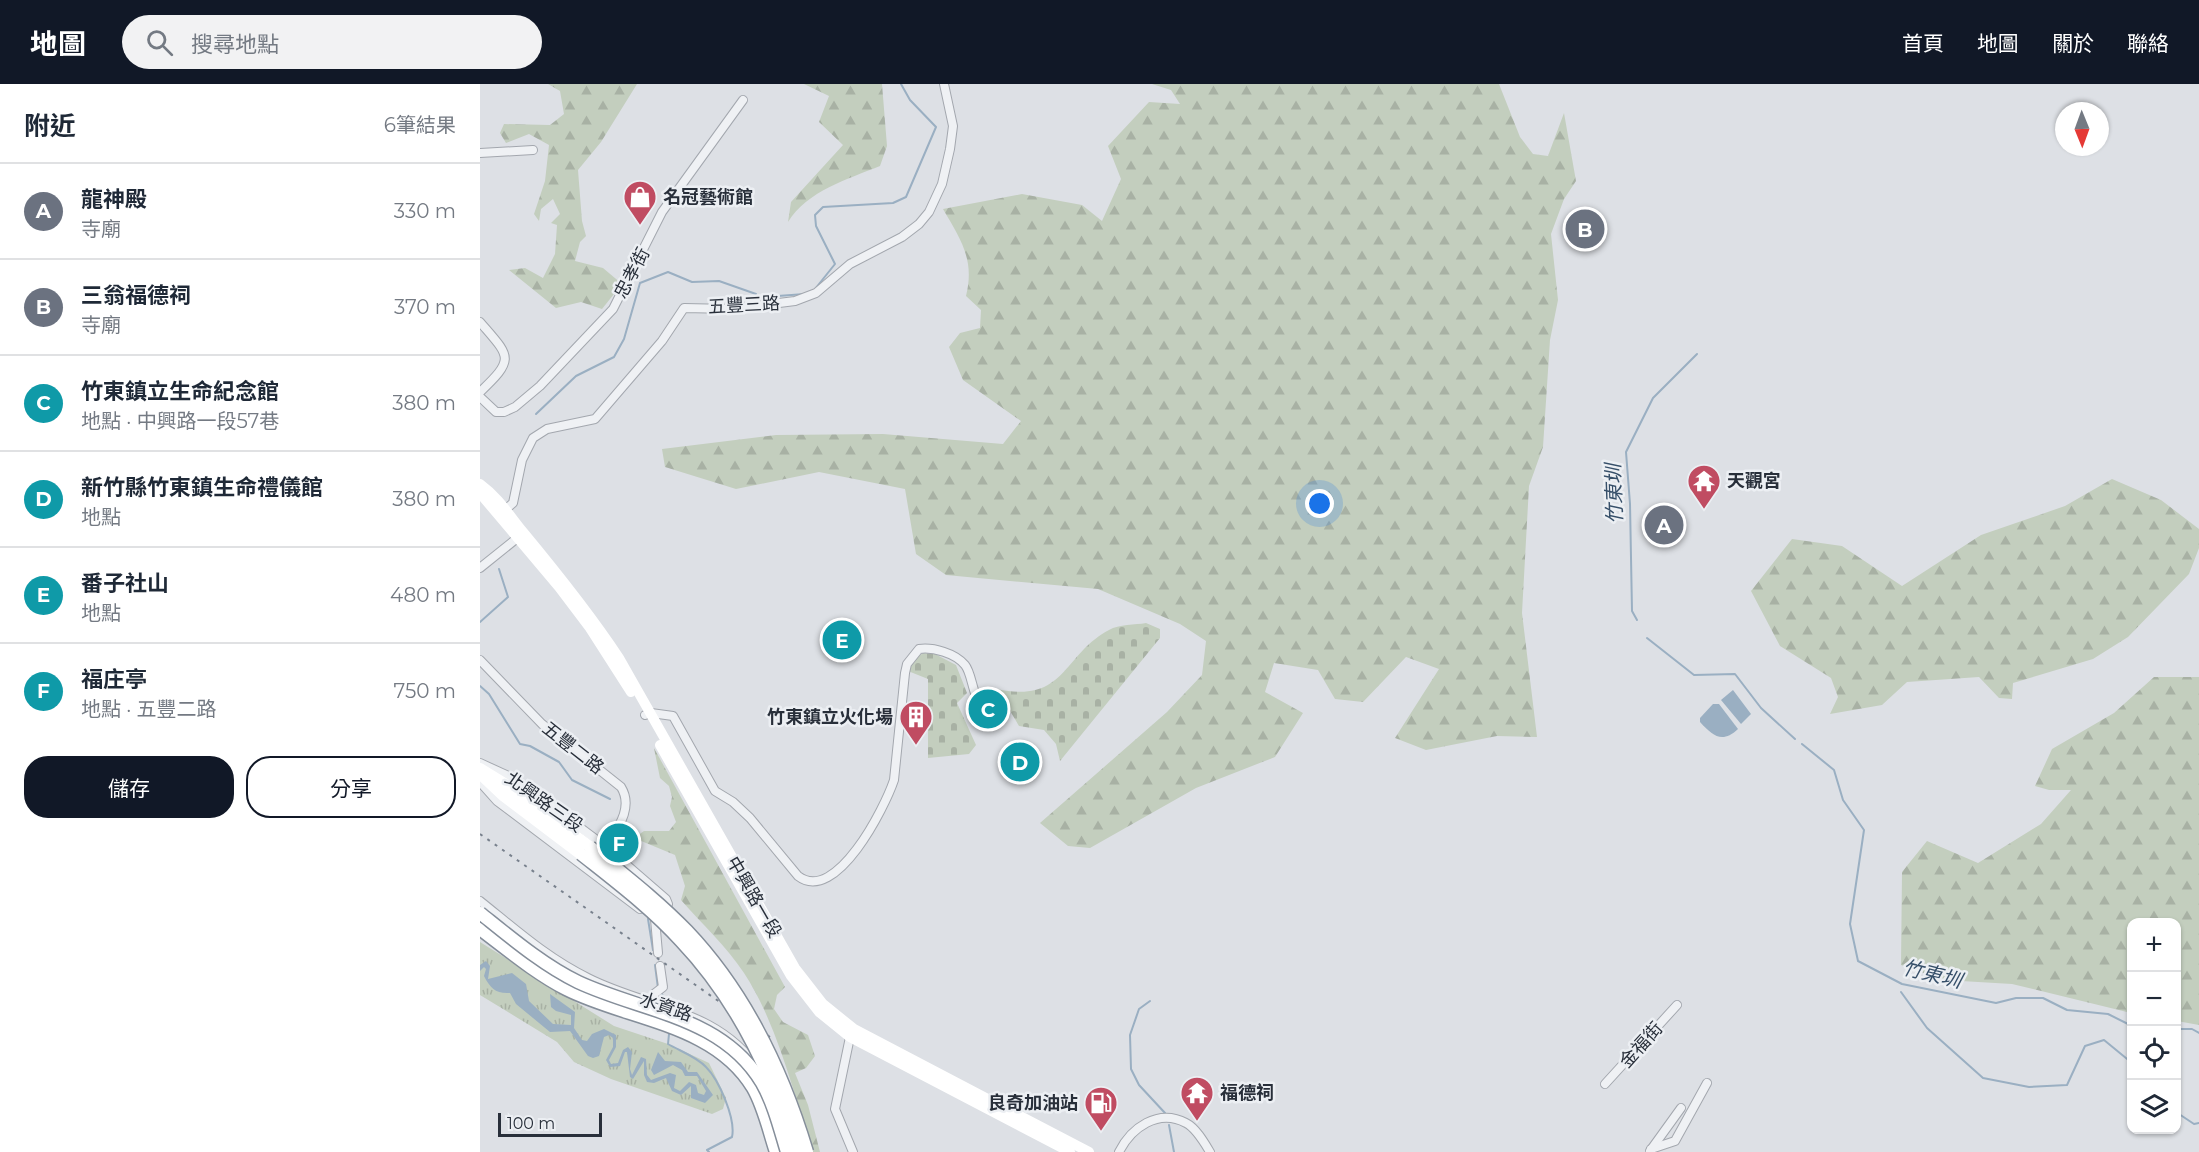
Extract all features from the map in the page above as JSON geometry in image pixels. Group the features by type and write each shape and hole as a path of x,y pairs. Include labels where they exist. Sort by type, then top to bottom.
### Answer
{"highway":[{"path":"480,771 503,795 585,850 671,915 725,977 759,1032 792,1102 807,1152"},
{"path":"585,850 663,922 716,981 748,1034 782,1105 791,1152"},
{"path":"485,911 540,958 577,981 686,1020 713,1033 746,1061 762,1084 791,1152"},
{"path":"480,929 566,989 626,1014 683,1032 710,1045 737,1068 753,1088 776,1152"}],"main road":[{"path":"480,485 506,508 520,536"},
{"path":"480,485 484,498 520,536"},
{"name":"中興路一段","path":"520,536 594,620 795,968 823,1004 854,1029 1089,1152"},
{"name":"中興路一段","path":"648,714 668,761 791,976 819,1012 850,1037 1070,1152"}],"street":[{"name":"五豐三路","path":"506,508 513,503 522,460 533,438 547,429 595,419 662,341 684,308 731,309 795,301 816,293 850,264 902,237 919,224 929,212 942,184 951,142 953,126 944,84"},
{"name":"忠孝街","path":"480,397 496,412 504,412 515,407 574,352 613,309 662,212 742,100"},
{"path":"480,153 533,150"},
{"path":"480,321 504,351 506,363 503,370 480,392"},
{"path":"480,568 520,536"},
{"path":"648,714 673,716 715,791 733,802 750,818 798,876 805,881 814,882 832,876 865,837 890,792 894,780 904,672 912,656 919,649 929,648 954,658 965,665 975,693"},
{"name":"五豐二路","path":"480,660 542,724 621,787 627,802 621,823 606,847"},
{"name":"北興路三段","path":"480,764 515,779 606,847 666,899 668,907 660,917 655,919"},
{"name":"北興路三段","path":"480,782 497,801 655,919 658,953"},
{"name":"水資路","path":"480,901 512,946 572,986 712,1039 742,1065 753,1082 782,1152"},
{"name":"水資路","path":"485,911 567,968 608,987 653,998 706,1022 728,1035 751,1058 763,1076 777,1107 791,1152"},
{"path":"647,1015 653,998 663,987 660,966"},
{"name":"金福街","path":"1605,1084 1677,1005"},
{"path":"850,1037 836,1102 837,1116 853,1152"},
{"path":"1650,1151 1675,1140 1707,1083"},
{"path":"1650,1151 1681,1108"},
{"path":"1119,1152 1129,1135 1138,1126 1170,1118 1188,1123 1210,1152"}],"green space":[{"path":"548,84 637,84 601,142 578,170 582,221 586,236 580,242 575,261 603,268 622,284 602,309 581,302 556,308 509,270 525,268 543,278 555,254 557,225 551,223 560,214 553,199 541,209 539,221 534,214 545,181 549,145 529,134 506,143 500,133 504,124 550,125 564,114 560,91"},
{"path":"804,84 882,84 887,146 880,166 817,194 796,211 788,222 791,202 843,145 819,122 829,96"},
{"path":"1152,84 1499,84 1520,137 1533,154 1548,156 1564,113 1576,181 1564,199 1551,234 1558,300 1550,340 1543,447 1529,486 1522,613 1537,737 1497,736 1426,750 1395,738 1439,669 1406,657 1363,702 1335,699 1318,670 1274,663 1265,692 1303,713 1275,757 1196,788 1090,848 1068,846 1040,823 1167,712 1202,675 1206,641 1180,624 1098,589 946,575 916,554 905,489 819,472 736,489 665,467 662,449 776,435 883,434 1003,444 1021,421 963,380 949,347 960,333 980,328 981,310 966,296 969,272 965,251 943,209 1022,194 1082,205 1102,221 1121,179 1108,146 1149,102 1180,104 1171,90"},
{"path":"2112,479 2161,500 2199,529 2199,548 2189,574 2128,637 2093,659 2013,683 2012,699 1999,698 1979,677 1907,682 1882,705 1830,714 1838,697 1831,678 1780,646 1751,591 1792,539 1842,546 1902,586 1981,535 2065,506"},
{"path":"1146,623 1160,629 1160,638 1060,761 1056,744 1044,730 1019,726 997,689 1020,692 1037,690 1050,684 1094,640 1109,630"},
{"path":"923,653 935,654 956,665 967,693 957,703 976,745 969,754 928,758 928,679 908,671 914,660"},
{"path":"2154,677 2199,677 2199,1025 2181,1022 2181,918 2127,918 2127,1012 2012,984 1944,980 1901,965 1902,872 1927,841 1978,863 2041,824 2071,790 2049,790 2035,786 2052,749 2114,713"},
{"path":"654,748 785,987 777,995 774,1009 783,1022 808,1035 815,1056 806,1068 795,1073 808,1105 820,1152 812,1152 784,1060 766,1013 755,992 730,954 681,900 685,886 675,855 634,838 644,831 669,831 676,822 670,806 672,797 669,786 660,778"},
{"path":"480,942 614,1026 668,1044 709,1063 726,1098 723,1109 712,1114 611,1079 574,1062 557,1042 480,995"}],"water":[{"path":"1733,690 1751,714 1741,724 1721,700"},
{"path":"1713,704 1719,704 1738,729 1732,734 1718,736 1700,722 1700,718"},
{"path":"486,961 490,966 488,979 512,973 526,984 529,1001 553,1024 571,1025 571,1015 556,1011 551,1007 550,994 575,1012 574,1028 582,1040 587,1041 592,1034 604,1029 616,1035 616,1047 609,1060 611,1064 618,1063 623,1050 628,1047 632,1052 630,1069 632,1075 641,1057 646,1059 647,1075 651,1080 670,1073 676,1075 674,1088 680,1091 689,1082 696,1085 698,1093 704,1095 706,1091 697,1076 685,1076 682,1070 673,1065 654,1075 651,1070 658,1052 665,1061 681,1062 688,1072 697,1072 713,1095 705,1103 691,1098 691,1086 681,1095 672,1091 666,1078 654,1083 647,1082 644,1075 644,1061 633,1079 630,1077 627,1052 620,1066 610,1067 606,1060 613,1047 613,1038 609,1035 604,1037 599,1056 593,1058 588,1056 570,1031 550,1032 516,1004 510,993 497,991 491,987 484,976 486,969 484,967 480,971 480,965"}],"waterway":[{"path":"815,289 835,264 816,226 815,215 823,207 893,203 906,197 936,127 910,100 901,84"},
{"path":"536,414 576,376 614,357 624,339 640,283 668,272 692,282 719,281 756,294"},
{"path":"764,297 805,294"},
{"name":"竹東圳","path":"1637,620 1632,611 1630,504 1626,452 1653,398 1697,354"},
{"path":"480,622 508,597 499,569"},
{"name":"竹東圳","path":"1647,638 1694,675 1735,674 1761,708 1795,739"},
{"path":"480,686 489,694 520,744 530,746 559,762 572,780 610,799"},
{"name":"竹東圳","path":"1802,744 1834,770 1843,800 1864,830 1850,924 1858,961 1902,984 1996,1003 2016,998 2043,998 2067,1010 2108,1014 2127,1024"},
{"path":"648,919 653,950"},
{"path":"655,965 658,988 668,1004"},
{"path":"1901,992 1927,1028 1983,1078 2029,1087 2067,1085 2085,1046 2104,1040 2127,1059"},
{"path":"1150,1001 1139,1009 1130,1035 1131,1069 1139,1085 1165,1113"},
{"name":"竹東圳","path":"2181,1029 2192,1029 2199,1033"},
{"path":"669,1034 668,1044 698,1060 711,1073 729,1110 733,1129 732,1137 707,1150 709,1152"},
{"path":"2181,1115 2194,1124 2199,1123"},
{"path":"1169,1125 1174,1152"}],"railway":[{"path":"480,834 774,1040"}],"place":[{"name":"名冠藝術館","path":"640,226"},
{"name":"三翁福德祠","path":"1585,229"},
{"name":"天觀宮","path":"1704,510"},
{"name":"龍神殿","path":"1664,525"},
{"name":"番子社山","path":"842,640"},
{"name":"竹東鎮立生命紀念館","path":"988,709"},
{"name":"竹東鎮立火化場","path":"916,746"},
{"name":"新竹縣竹東鎮生命禮儀館","path":"1020,762"},
{"name":"福庄亭","path":"619,843"},
{"name":"福德祠","path":"1197,1122"},
{"name":"良奇加油站","path":"1101,1132"}]}
